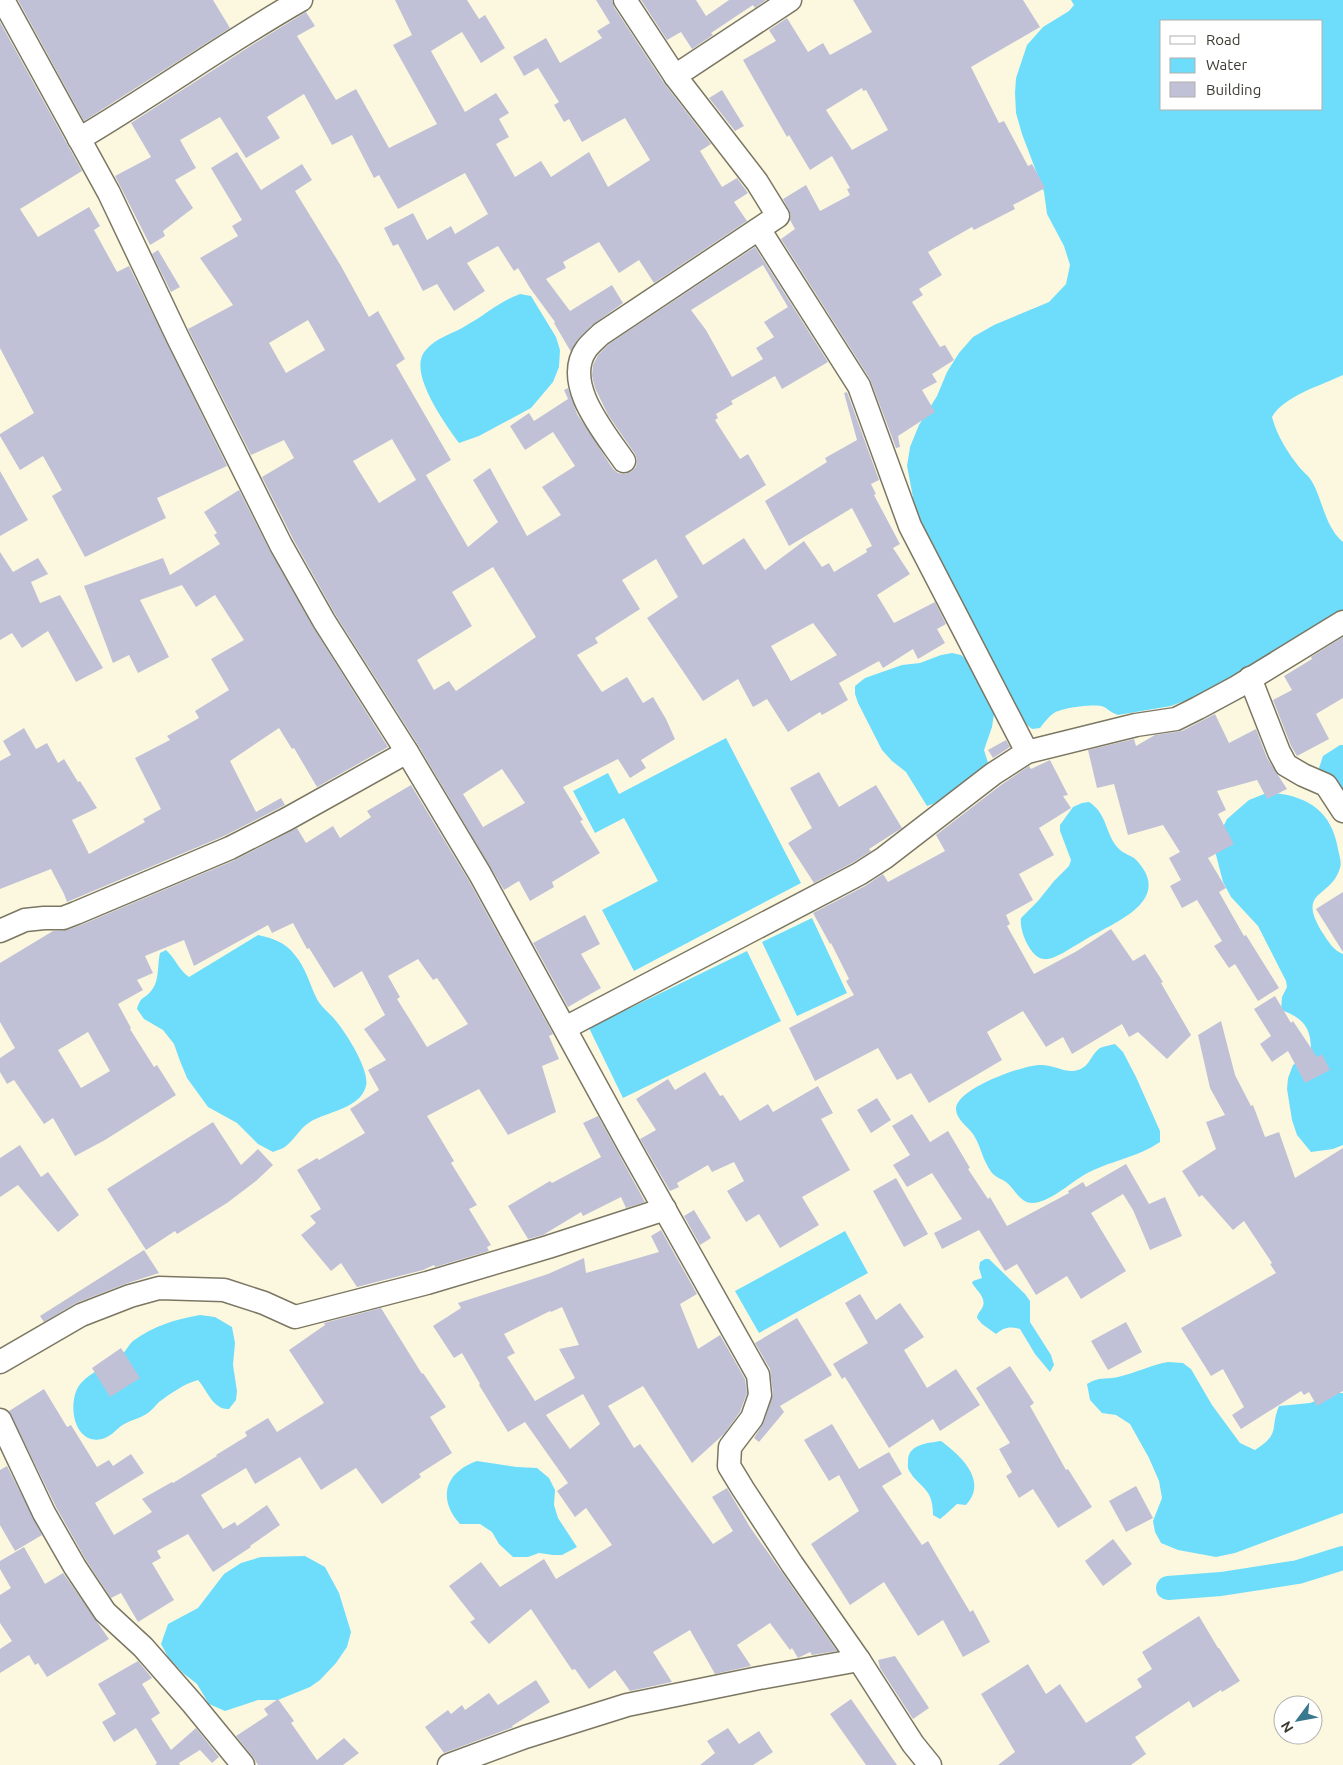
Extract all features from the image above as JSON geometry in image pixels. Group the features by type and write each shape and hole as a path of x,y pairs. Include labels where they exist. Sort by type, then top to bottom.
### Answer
{"street":[{"path":"3,0 109,193 182,347 280,545 324,621 407,752 480,874 758,1375 760,1395 752,1418 730,1447 729,1466 913,1744 930,1765"},
{"path":"79,139 255,26 301,0"},
{"path":"624,461 587,405 582,390 580,365 587,348 601,334 778,216 757,182 675,76 625,0"},
{"path":"675,76 790,0"},
{"path":"759,229 859,386 910,526 1027,752"},
{"path":"565,1028 860,874 884,858 992,774 1027,752 1136,725 1176,719 1250,678 1343,622"},
{"path":"1250,678 1286,765 1326,785 1343,811"},
{"path":"0,931 25,920 62,918 76,914 230,848 287,819 407,752"},
{"path":"0,1362 81,1315 130,1296 159,1288 224,1290 264,1303 295,1317 427,1283 548,1247 665,1209"},
{"path":"0,1420 44,1513 75,1567 105,1612 143,1647 243,1765"},
{"path":"449,1765 525,1737 627,1705 859,1660"}],"water":[{"path":"1071,0 1343,0 1343,375 1294,397 1285,403 1272,417 1283,444 1311,480 1332,528 1343,542 1343,611 1246,669 1192,698 1171,706 1118,715 1100,706 1071,708 1054,713 1040,728 1032,729 1022,721 916,513 907,466 910,447 919,425 937,396 947,372 959,353 973,337 994,325 1049,302 1066,284 1070,265 1064,246 1047,214 1044,192 1016,113 1015,93 1016,78 1027,45 1043,27 1069,11 1074,5"},
{"path":"520,294 531,296 556,337 560,350 559,367 553,382 531,408 479,436 459,443 438,412 424,385 421,360 425,351 434,342 467,325 506,300"},
{"path":"952,653 961,655 967,660 992,705 994,714 992,727 984,750 990,769 927,806 906,772 882,750 858,703 855,686 865,678 902,665 920,663"},
{"path":"726,738 801,883 634,971 602,910 658,881 624,818 595,833 573,791 608,773 619,794"},
{"path":"1343,745 1343,797 1322,774 1319,768 1323,756"},
{"path":"1275,793 1299,798 1309,803 1325,817 1335,836 1341,861 1336,878 1314,901 1313,908 1315,918 1326,939 1343,954 1343,1145 1333,1149 1311,1152 1297,1135 1292,1120 1287,1089 1288,1078 1293,1065 1303,1059 1311,1050 1309,1035 1300,1020 1281,1010 1282,997 1287,987 1286,981 1258,926 1231,897 1223,882 1215,851 1220,833 1227,819 1249,800 1264,794"},
{"path":"1089,802 1100,812 1114,843 1121,851 1136,860 1146,874 1149,886 1146,896 1140,905 1131,913 1061,954 1043,959 1034,953 1026,942 1021,918 1069,866 1071,860 1060,831 1060,825 1073,807"},
{"path":"812,918 847,993 797,1016 762,942"},
{"path":"258,935 273,939 282,944 298,959 318,1001 334,1018 351,1043 361,1062 366,1079 363,1094 357,1100 350,1105 310,1122 285,1147 273,1152 258,1144 237,1123 208,1107 187,1078 174,1044 163,1030 144,1019 137,1009 141,1000 149,994 156,983 160,953 166,950 189,977"},
{"path":"747,951 781,1021 623,1098 589,1028"},
{"path":"1115,1044 1123,1052 1136,1077 1160,1131 1160,1142 1142,1152 1093,1170 1045,1200 1032,1203 1024,1201 1009,1185 990,1170 975,1137 958,1116 956,1109 959,1101 978,1087 1018,1069 1043,1065 1068,1071 1078,1070 1086,1065 1100,1048"},
{"path":"845,1231 868,1273 759,1333 735,1291"},
{"path":"989,1259 1030,1301 1030,1322 1051,1355 1054,1365 1050,1372 1035,1354 1020,1329 1007,1328 996,1334 977,1318 984,1303 972,1283 982,1278 979,1268 980,1262"},
{"path":"200,1315 215,1317 232,1327 235,1343 233,1365 237,1391 236,1400 229,1409 215,1403 198,1380 173,1392 148,1413 124,1424 108,1437 92,1439 84,1436 75,1420 73,1410 76,1391 81,1383 90,1375 116,1359 133,1341 149,1331 174,1321"},
{"path":"1168,1362 1183,1363 1191,1369 1212,1405 1240,1443 1255,1450 1269,1439 1272,1434 1279,1406 1310,1403 1336,1393 1343,1393 1343,1513 1235,1553 1216,1557 1178,1550 1161,1543 1155,1532 1153,1521 1162,1498 1159,1481 1149,1458 1130,1424 1116,1415 1102,1413 1090,1400 1087,1384 1099,1379 1118,1377"},
{"path":"941,1441 969,1469 974,1487 972,1496 966,1505 957,1504 940,1519 933,1515 929,1495 912,1475 908,1465 909,1455 915,1448 920,1445"},
{"path":"477,1461 537,1468 549,1478 555,1490 554,1505 558,1518 577,1547 562,1555 539,1553 528,1557 513,1557 499,1544 492,1532 480,1524 460,1524 448,1505 448,1487 451,1479 458,1472"},
{"path":"305,1556 325,1567 339,1593 351,1632 347,1647 336,1663 320,1680 310,1687 278,1700 258,1700 225,1711 209,1704 197,1684 168,1657 161,1644 168,1624 198,1608 224,1574 241,1563 261,1557"}],"building":[{"path":"18,0 213,0 230,28 84,121"},
{"path":"395,0 467,0 479,19 485,15 505,48 481,63 462,32 431,51 465,112 496,93 509,113 499,119 509,137 496,144 515,177 541,161 551,177 589,152 608,187 650,160 625,118 582,142 569,119 564,122 554,105 559,102 538,68 524,76 513,57 546,38 560,63 602,38 597,31 610,23 596,0 612,0 614,7 664,83 711,144 700,151 722,187 737,178 748,193 734,202 747,221 654,283 639,260 619,273 599,242 563,262 566,268 546,279 570,311 612,285 623,303 592,325 577,340 571,352 555,322 518,268 514,271 498,246 467,263 485,291 454,311 437,284 423,291 398,244 393,246 384,228 413,213 427,240 451,226 455,234 488,214 465,173 398,209 379,175 374,178 352,135 332,145 304,94 267,117 280,138 246,158 220,117 180,140 196,168 175,180 193,208 163,231 165,236 150,245 115,176 151,157 131,123 306,12 315,26 297,36 336,100 356,89 389,148 437,124 393,45 412,35"},
{"path":"641,0 696,0 706,16 729,0 766,0 755,8 753,5 711,33 713,35 692,49 681,32 667,40"},
{"path":"853,0 1023,0 1040,27 971,67 999,123 1004,121 1028,166 1032,164 1045,188 1013,205 1015,209 974,230 972,227 928,252 942,275 919,289 923,295 912,302 940,347 945,345 954,360 932,374 937,382 922,390 935,412 898,436 900,447 896,448 870,379 781,239 795,229 783,199 806,185 820,211 850,195 847,189 850,188 832,156 810,170 789,135 787,137 743,60 776,41 769,30 787,18 808,52 823,43 830,55 872,32","holes":["862,88 863,91 866,90 888,130 852,150 826,110"]},
{"path":"0,22 82,171 20,209 38,237 89,207 100,226 94,230 117,272 129,266 227,466 157,498 166,518 85,557 52,496 62,490 43,456 20,470 0,436 0,434 34,413 0,348"},
{"path":"722,90 744,126 735,131 709,98"},
{"path":"237,152 261,190 302,164 312,180 295,191 341,266 369,317 378,311 405,359 396,365 451,460 426,475 468,547 498,522 473,480 490,468 527,536 561,515 542,487 575,466 553,432 525,450 510,426 529,413 534,421 568,399 564,390 568,388 577,414 613,469 618,473 625,474 636,467 637,460 635,454 608,415 595,388 592,376 593,365 598,355 609,344 755,247 828,362 782,389 775,376 731,401 733,404 716,414 718,418 715,420 740,459 748,454 766,485 685,536 703,565 744,538 765,570 804,541 822,567 829,563 834,572 867,552 866,549 872,546 852,508 789,546 765,501 827,462 825,458 857,440 844,393 847,392 879,480 871,484 876,494 874,495 900,544 893,548 910,574 877,595 894,623 935,602 946,624 937,629 945,643 918,659 913,649 883,668 879,661 839,683 848,700 822,715 820,712 788,732 767,699 753,707 738,679 703,701 647,618 678,597 656,559 622,580 640,609 595,638 598,643 577,655 602,692 627,677 643,703 653,697 675,739 641,760 646,768 630,778 618,759 563,787 583,820 580,821 600,853 552,882 554,887 530,901 519,881 504,890 418,745 335,614 293,539 262,477 294,458 284,440 251,455 188,329 233,305 200,258 238,236 232,226 242,220 211,168","holes":["763,265 788,307 764,322 774,337 756,348 763,359 732,377 706,330 691,310","308,320 325,350 286,373 269,343","392,439 416,480 379,503 353,461","493,567 536,637 456,691 449,681 434,690 417,660 472,626 452,592","813,623 837,655 791,681 771,646","502,769 525,803 483,827 463,794"]},
{"path":"158,250 180,287 171,292 152,254"},
{"path":"0,471 28,520 0,536"},
{"path":"239,490 270,551 313,627 388,747 317,787 294,748 292,749 279,728 230,761 256,812 281,798 285,805 224,836 67,902 51,869 0,889 0,761 11,755 3,741 24,728 36,749 47,743 58,763 64,759 97,808 72,820 89,854 145,822 143,819 161,809 135,758 170,740 167,736 199,718 195,711 229,690 211,659 244,640 215,595 196,607 182,585 140,600 169,657 138,673 129,655 113,663 84,586 163,558 170,575 220,544 214,535 217,533 204,512"},
{"path":"0,552 13,572 38,558 48,574 31,582 40,603 60,595 103,668 76,682 48,631 22,648 12,633 0,640"},
{"path":"1343,637 1343,698 1316,714 1329,739 1297,756 1291,746 1273,700 1292,690 1284,676"},
{"path":"1215,714 1229,743 1256,729 1267,758 1287,789 1267,799 1257,780 1217,791 1226,810 1218,814 1234,844 1208,858 1226,888 1219,892 1244,936 1246,935 1279,988 1258,1001 1235,964 1229,968 1214,946 1222,941 1197,900 1182,908 1170,886 1181,880 1169,858 1180,852 1163,825 1128,835 1114,784 1097,788 1088,750 1134,739 1136,746 1155,735 1182,731"},
{"path":"1006,740 1010,747 993,758 988,750"},
{"path":"1050,760 1068,795 1063,796 1071,808 1039,828 1054,855 1019,874 1033,900 1006,915 1010,924 1007,926 1034,974 1077,951 1111,929 1133,961 1145,954 1163,982 1161,983 1191,1035 1167,1059 1138,1032 1129,1037 1122,1024 1072,1054 1063,1037 1046,1047 1023,1011 987,1032 1002,1060 929,1103 911,1073 897,1080 878,1048 815,1081 789,1028 854,995 846,981 849,979 831,943 813,913 865,886 883,874 888,882 945,851 936,835 1029,766 1031,769"},
{"path":"819,772 839,807 876,785 902,828 869,849 871,851 852,863 814,883 788,843 812,828 790,788"},
{"path":"411,785 469,881 553,1034 549,1036 559,1059 542,1066 556,1112 508,1135 479,1089 427,1116 454,1161 451,1163 477,1205 469,1209 491,1245 487,1247 489,1251 357,1287 341,1263 331,1271 301,1235 316,1223 310,1216 321,1209 297,1170 317,1158 319,1160 365,1133 350,1109 379,1090 368,1070 386,1060 364,1029 385,1015 362,971 334,988 309,948 307,949 293,923 272,933 268,925 194,966 184,940 145,956 153,973 137,980 143,990 118,1004 130,1029 154,1067 157,1065 176,1095 105,1140 75,1156 53,1118 44,1124 14,1080 7,1084 0,1072 0,1058 15,1048 0,1022 0,963 53,931 67,930 81,925 235,860 297,828 306,843 333,826 340,838 371,817 367,811","holes":["418,959 433,980 437,978 468,1024 427,1047 397,999 400,997 388,976","88,1032 110,1071 81,1088 58,1050"]},
{"path":"1343,892 1343,952 1316,909"},
{"path":"585,915 600,944 581,954 601,988 568,1007 533,943"},
{"path":"1275,996 1291,1023 1293,1021 1317,1057 1322,1054 1330,1070 1305,1083 1288,1051 1272,1062 1260,1044 1271,1036 1254,1009"},
{"path":"1221,1021 1235,1075 1251,1106 1253,1105 1265,1137 1279,1132 1295,1178 1343,1148 1343,1391 1317,1406 1309,1392 1304,1395 1301,1391 1241,1429 1232,1415 1244,1407 1223,1369 1211,1376 1181,1328 1276,1273 1270,1264 1272,1263 1244,1221 1233,1230 1202,1195 1199,1197 1182,1171 1216,1149 1206,1122 1225,1115 1210,1088 1198,1035"},
{"path":"705,1072 720,1096 723,1095 740,1121 768,1104 773,1112 818,1086 833,1113 821,1119 850,1170 802,1197 819,1225 780,1248 759,1214 746,1222 727,1191 744,1181 734,1162 712,1172 708,1165 677,1183 679,1187 670,1191 640,1139 656,1130 636,1099 668,1079 675,1090"},
{"path":"877,1098 891,1120 871,1133 857,1110"},
{"path":"912,1114 930,1142 948,1131 970,1168 968,1169 988,1199 990,1197 1007,1226 1069,1193 1068,1191 1083,1182 1086,1187 1126,1164 1149,1204 1165,1197 1182,1236 1150,1250 1133,1210 1123,1194 1091,1213 1126,1271 1081,1299 1067,1276 1036,1295 1017,1264 1005,1271 979,1230 942,1249 934,1233 962,1219 932,1173 907,1187 893,1165 910,1155 892,1126"},
{"path":"598,1116 645,1202 626,1208 621,1197 583,1216 581,1212 543,1235 528,1239 508,1206 550,1181 552,1183 601,1157 583,1123"},
{"path":"213,1122 241,1165 258,1149 273,1165 256,1181 227,1203 177,1234 175,1231 146,1250 107,1189"},
{"path":"20,1145 41,1177 48,1172 79,1215 58,1232 18,1185 0,1197 0,1158"},
{"path":"896,1178 928,1234 904,1247 873,1191"},
{"path":"694,1210 711,1238 700,1245 684,1216"},
{"path":"661,1230 697,1294 680,1304 698,1349 720,1335 745,1379 747,1393 740,1412 724,1434 692,1463 643,1386 608,1406 634,1448 640,1444 713,1544 733,1531 712,1497 727,1488 750,1527 837,1651 812,1655 810,1652 798,1658 792,1648 790,1650 770,1623 737,1645 751,1666 715,1674 690,1630 653,1652 672,1682 630,1691 615,1670 589,1689 575,1669 572,1670 531,1609 489,1644 470,1622 475,1619 449,1586 481,1562 500,1587 544,1559 556,1579 612,1545 586,1508 575,1517 557,1491 568,1483 525,1422 508,1432 462,1353 454,1358 433,1326 461,1308 458,1303 548,1274 584,1258 586,1273 659,1252 651,1236","holes":["562,1307 579,1345 559,1349 575,1378 535,1401 507,1357 515,1353 504,1334","583,1394 600,1424 570,1449 546,1415"]},
{"path":"144,1250 159,1273 76,1303 44,1322 40,1316"},
{"path":"860,1294 876,1320 900,1303 924,1337 904,1350 927,1388 956,1369 980,1405 940,1431 933,1419 889,1448 845,1377 842,1379 833,1364 868,1343 845,1303"},
{"path":"381,1308 422,1374 446,1407 430,1417 452,1453 419,1474 421,1477 382,1504 356,1468 321,1490 300,1457 255,1484 246,1468 201,1495 223,1529 235,1522 237,1526 267,1505 280,1525 213,1572 188,1534 157,1551 161,1558 152,1563 174,1600 138,1622 121,1593 111,1598 86,1560 56,1507 9,1411 44,1389 67,1427 71,1425 97,1467 109,1460 113,1466 131,1454 144,1473 95,1503 114,1535 152,1512 142,1499 173,1483 217,1456 247,1436 245,1432 268,1418 277,1432 324,1403 289,1350 325,1325 324,1323"},
{"path":"797,1318 832,1375 780,1406 784,1412 759,1442 754,1438 764,1422 773,1394 770,1369 755,1343"},
{"path":"1126,1322 1142,1352 1108,1370 1091,1341"},
{"path":"121,1348 140,1378 110,1397 92,1368"},
{"path":"1010,1366 1034,1403 1030,1406 1066,1470 1068,1469 1092,1507 1058,1528 1033,1489 1019,1498 1006,1476 1012,1472 999,1449 1010,1443 976,1388"},
{"path":"832,1424 859,1469 889,1452 902,1474 882,1486 922,1545 928,1541 970,1612 973,1610 990,1642 963,1657 943,1620 918,1636 884,1582 850,1605 811,1544 859,1511 839,1475 829,1481 804,1440"},
{"path":"7,1466 42,1535 15,1551 0,1525 0,1470"},
{"path":"1136,1486 1153,1518 1126,1532 1109,1501"},
{"path":"1113,1539 1132,1564 1103,1586 1085,1561"},
{"path":"24,1547 45,1584 63,1573 109,1639 47,1677 38,1663 35,1665 29,1655 0,1673 0,1649 12,1641 0,1623 0,1595 11,1588 0,1569 0,1561"},
{"path":"1199,1616 1240,1681 1222,1692 1221,1690 1193,1708 1189,1701 1135,1737 1146,1754 1131,1765 998,1765 1015,1752 981,1694 1028,1664 1046,1694 1060,1684 1086,1723 1142,1687 1137,1679 1152,1669 1142,1652"},
{"path":"895,1656 929,1708 913,1719 880,1668 878,1660"},
{"path":"138,1661 152,1678 142,1684 160,1713 151,1719 171,1750 196,1728 219,1757 212,1763 200,1750 179,1763 180,1765 155,1765 157,1763 136,1728 114,1742 102,1722 116,1714 98,1684"},
{"path":"536,1680 550,1702 513,1727 444,1753 425,1727 448,1710 451,1714 462,1705 465,1710 489,1693 498,1705"},
{"path":"278,1699 294,1721 291,1723 317,1760 344,1738 359,1753 343,1765 258,1765 236,1736 268,1715 264,1709"},
{"path":"851,1699 897,1765 866,1765 830,1714"},
{"path":"728,1728 739,1744 759,1731 773,1752 753,1765 700,1765 715,1753 707,1741"}],"waterway":[{"path":"1168,1588 1221,1584 1298,1572 1343,1558"}]}
